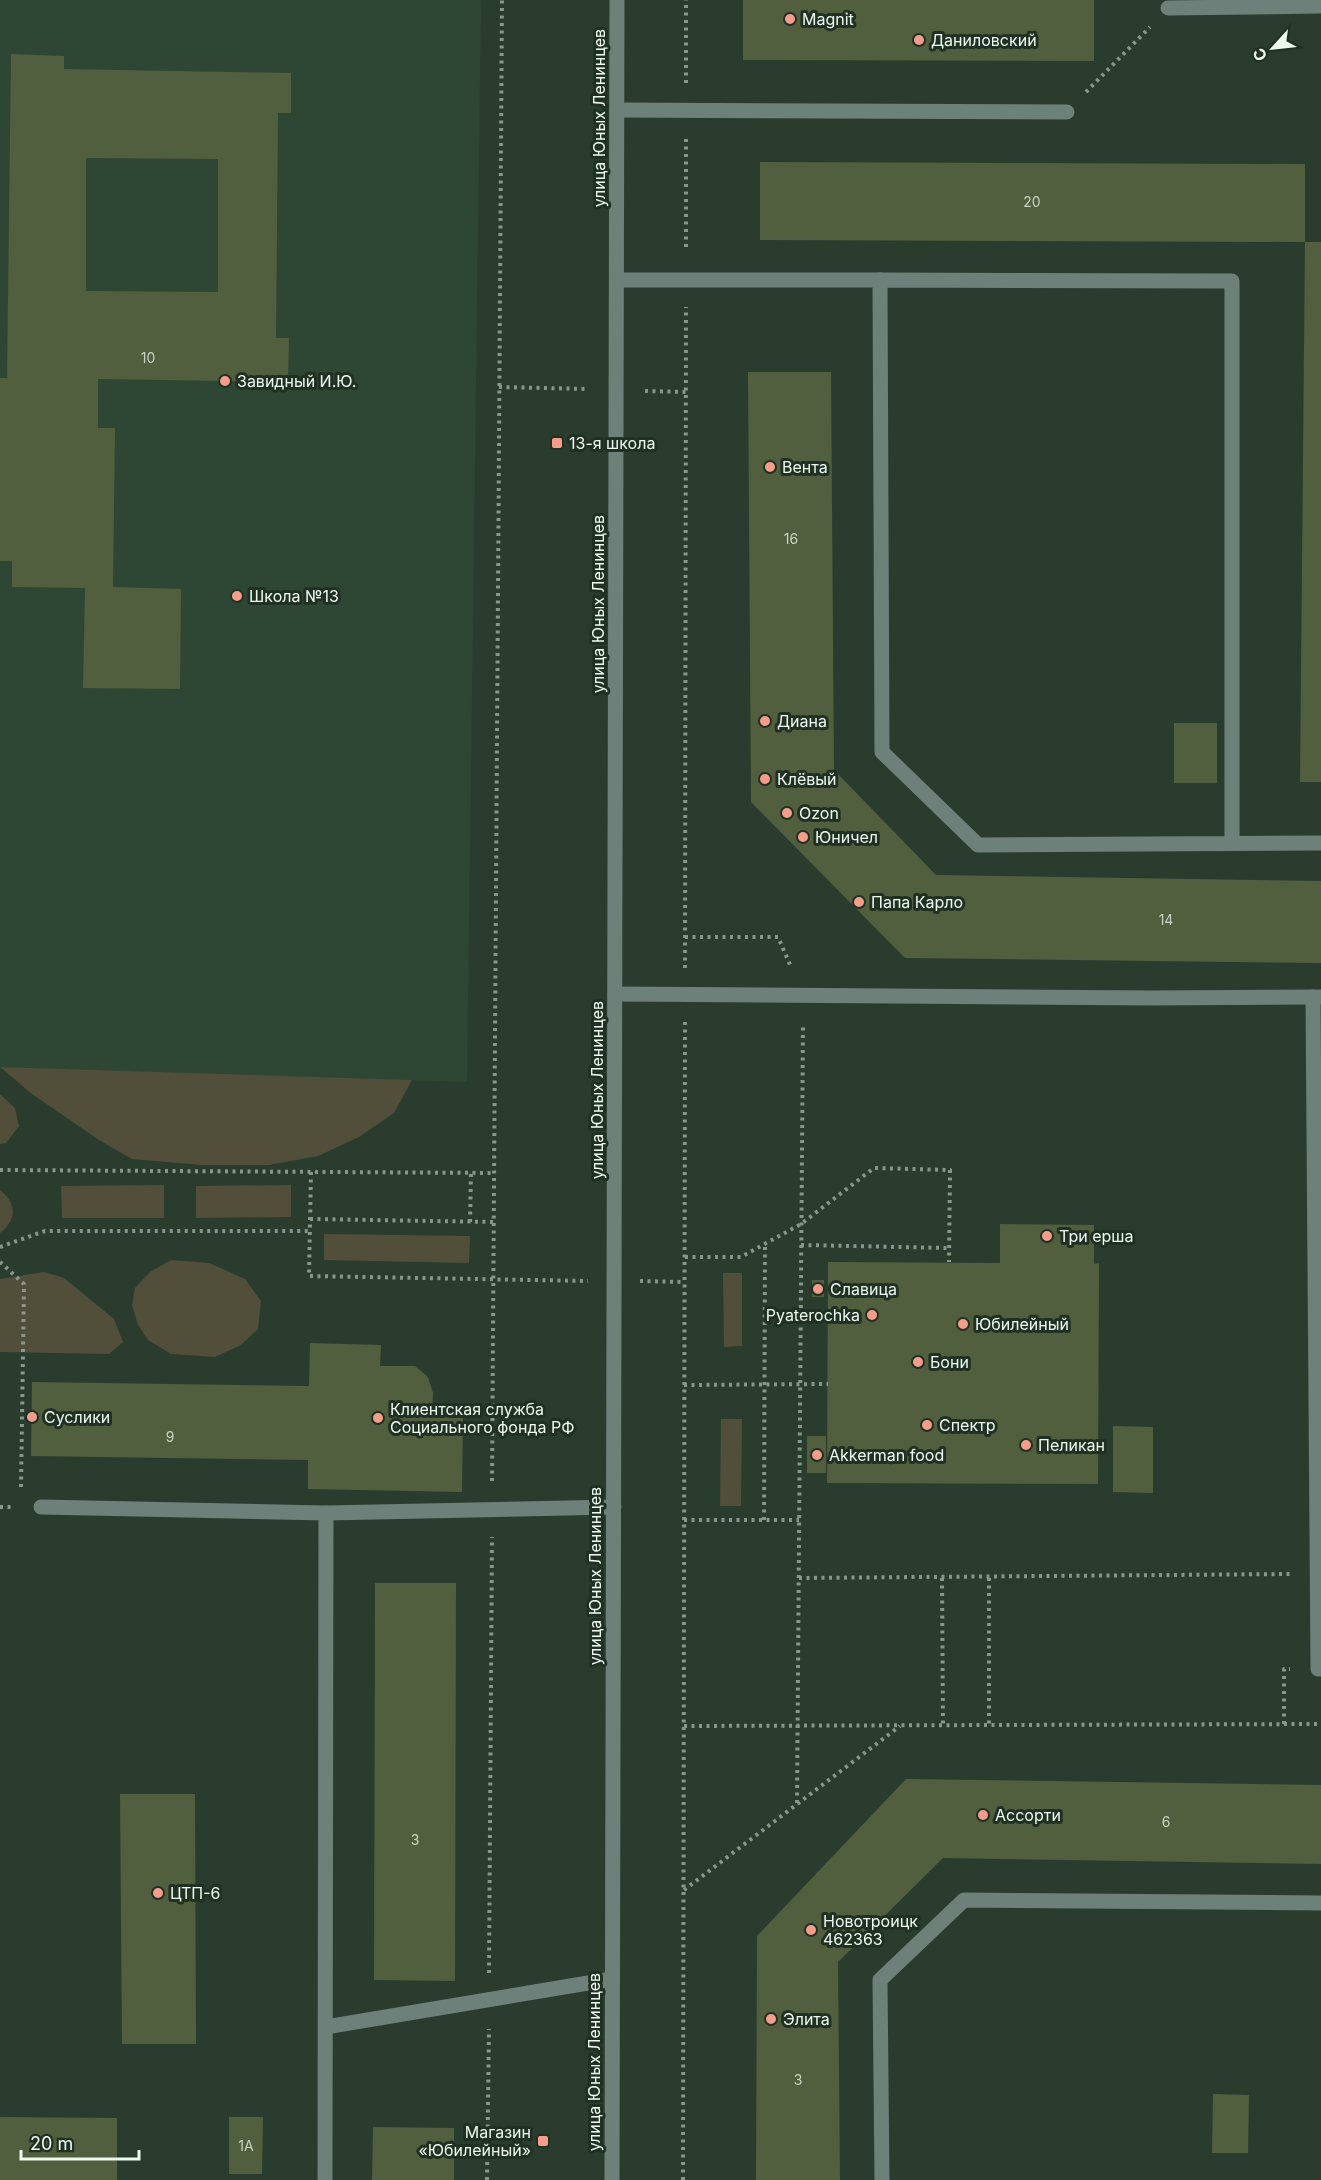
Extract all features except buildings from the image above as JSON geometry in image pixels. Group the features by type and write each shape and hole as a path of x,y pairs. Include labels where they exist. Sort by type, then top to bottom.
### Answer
{"street":[{"name":"улица Юных Ленинцев","path":"612,2180 617,0"},
{"path":"1168,9 1321,6"},
{"path":"617,110 1067,112"},
{"path":"617,280 1232,281 1232,843"},
{"path":"880,280 882,752 978,845 1321,843"},
{"path":"615,994 1317,997 1317,1574 1320,1669"},
{"path":"41,1507 326,1513 614,1507"},
{"path":"325,2180 326,1513"},
{"path":"882,2180 880,1980 963,1900 1321,1904"},
{"path":"326,2027 612,1979"}],"path":[{"path":"488,2180 501,0"},
{"path":"683,2180 686,0"},
{"path":"1067,112 1168,9"},
{"path":"685,937 778,937"},
{"path":"797,1803 803,995"},
{"path":"685,1257 741,1257 801,1224 874,1168 950,1170 949,1262"},
{"path":"0,1170 494,1173"},
{"path":"311,1172 309,1276 493,1279"},
{"path":"471,1173 471,1221"},
{"path":"310,1219 494,1222"},
{"path":"0,1247 45,1232 310,1231"},
{"path":"764,1520 765,1242"},
{"path":"801,1245 949,1248"},
{"path":"0,1263 24,1284 21,1495"},
{"path":"684,1385 828,1384"},
{"path":"684,1520 799,1520"},
{"path":"799,1578 1317,1574"},
{"path":"942,1578 943,1725"},
{"path":"989,1578 989,1725"},
{"path":"1284,1724 1284,1669 1320,1669"},
{"path":"684,1726 1321,1724"},
{"path":"684,1890 900,1725"}],"shaded area":[{"name":"Школа №13","path":"0,0 481,0 467,1082 0,1067"},
{"path":"0,1067 412,1080 394,1113 359,1137 318,1156 269,1165 201,1165 132,1159 99,1140 32,1094"},
{"path":"0,1094 15,1108 19,1126 6,1143 0,1144"},
{"path":"164,1185 164,1218 62,1218 61,1186"},
{"path":"291,1185 291,1217 196,1218 196,1186"},
{"path":"0,1190 10,1200 13,1212 10,1223 0,1233"},
{"path":"324,1234 470,1236 469,1263 324,1260"},
{"path":"171,1260 209,1263 245,1279 261,1301 258,1329 241,1345 215,1357 171,1354 148,1340 138,1325 132,1305 135,1288 150,1272"},
{"path":"44,1272 64,1278 114,1319 123,1342 109,1354 0,1352 0,1279"},
{"path":"723,1273 742,1273 742,1346 724,1347"},
{"path":"721,1419 742,1419 741,1506 720,1506"}],"place":[{"name":"Magnit","path":"790,19"},
{"name":"Даниловский","path":"919,40"},
{"name":"Завидный И.Ю.","path":"225,381"},
{"name":"13-я школа","path":"557,443"},
{"name":"Вента","path":"770,467"},
{"name":"Школа №13","path":"237,596"},
{"name":"Диана","path":"765,721"},
{"name":"Клёвый","path":"765,779"},
{"name":"Ozon","path":"787,813"},
{"name":"Юничел","path":"803,837"},
{"name":"Папа Карло","path":"859,902"},
{"name":"Три ерша","path":"1047,1236"},
{"name":"Славица","path":"818,1289"},
{"name":"Pyaterochka","path":"872,1315"},
{"name":"Юбилейный","path":"963,1324"},
{"name":"Бони","path":"918,1362"},
{"name":"Суслики","path":"32,1417"},
{"name":"Клиентская служба Социального фонда РФ","path":"378,1418"},
{"name":"Спектр","path":"927,1425"},
{"name":"Пеликан","path":"1026,1445"},
{"name":"Akkerman food","path":"817,1455"},
{"name":"Ассорти","path":"983,1815"},
{"name":"ЦТП-6","path":"158,1893"},
{"name":"Новотроицк 462363","path":"811,1930"},
{"name":"Элита","path":"771,2019"},
{"name":"Магазин «Юбилейный»","path":"543,2141"}]}
